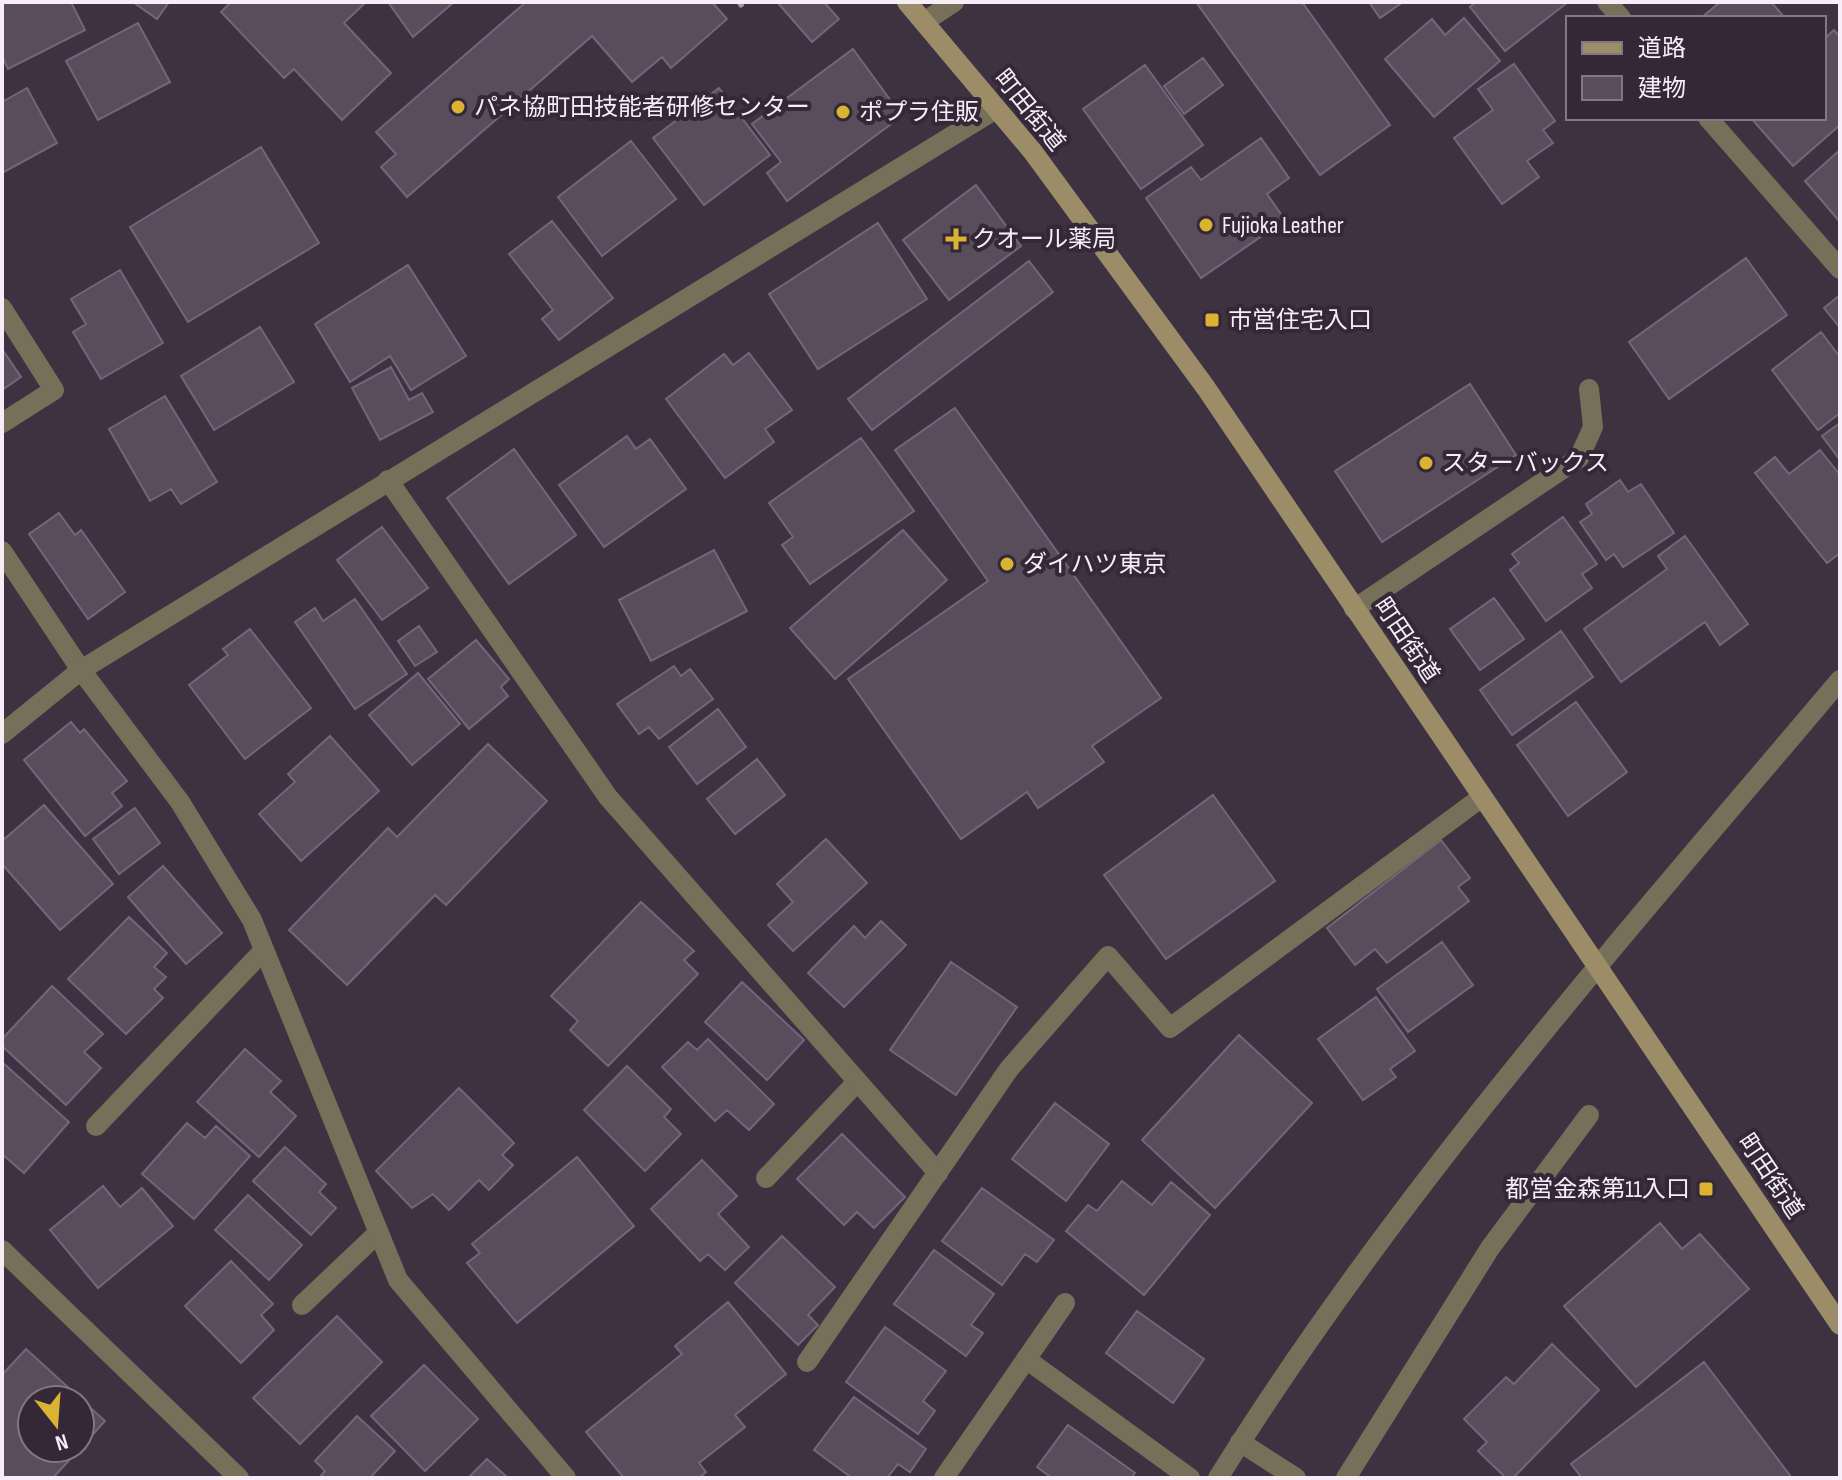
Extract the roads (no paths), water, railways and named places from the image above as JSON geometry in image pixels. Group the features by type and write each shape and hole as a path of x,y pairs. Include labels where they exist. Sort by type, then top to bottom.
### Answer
{"main road":[{"name":"町田街道","path":"907,2 1033,152 1197,376 1840,1325"}],"street":[{"path":"924,22 954,2"},
{"path":"2,734 81,670 996,109"},
{"path":"1710,120 1840,269"},
{"path":"2,308 54,390 2,423"},
{"path":"1354,609 1579,458 1593,427 1589,389"},
{"path":"388,480 608,797 938,1173"},
{"path":"2,551 81,670 180,802 252,920 398,1280 566,1478"},
{"path":"1218,1478 1240,1442 1413,1197 1597,968 1840,680"},
{"path":"807,1362 1009,1069 1108,956 1170,1028 1482,797"},
{"path":"96,1126 264,950"},
{"path":"766,1178 856,1083"},
{"path":"1346,1478 1490,1248 1589,1115"},
{"path":"302,1305 378,1233"},
{"path":"2,1250 239,1478"},
{"path":"944,1478 1065,1303"},
{"path":"1026,1359 1190,1478"},
{"path":"1240,1442 1296,1478"}],"place":[{"name":"パネ協町田技能者研修センター","path":"458,107"},
{"name":"ポプラ住販","path":"843,112"},
{"name":"Fujioka Leather","path":"1206,225"},
{"name":"クオール薬局","path":"956,239"},
{"name":"市営住宅入口","path":"1212,320"},
{"name":"スターバックス","path":"1426,463"},
{"name":"ダイハツ東京","path":"1007,564"},
{"name":"都営金森第11入口","path":"1706,1189"}]}
